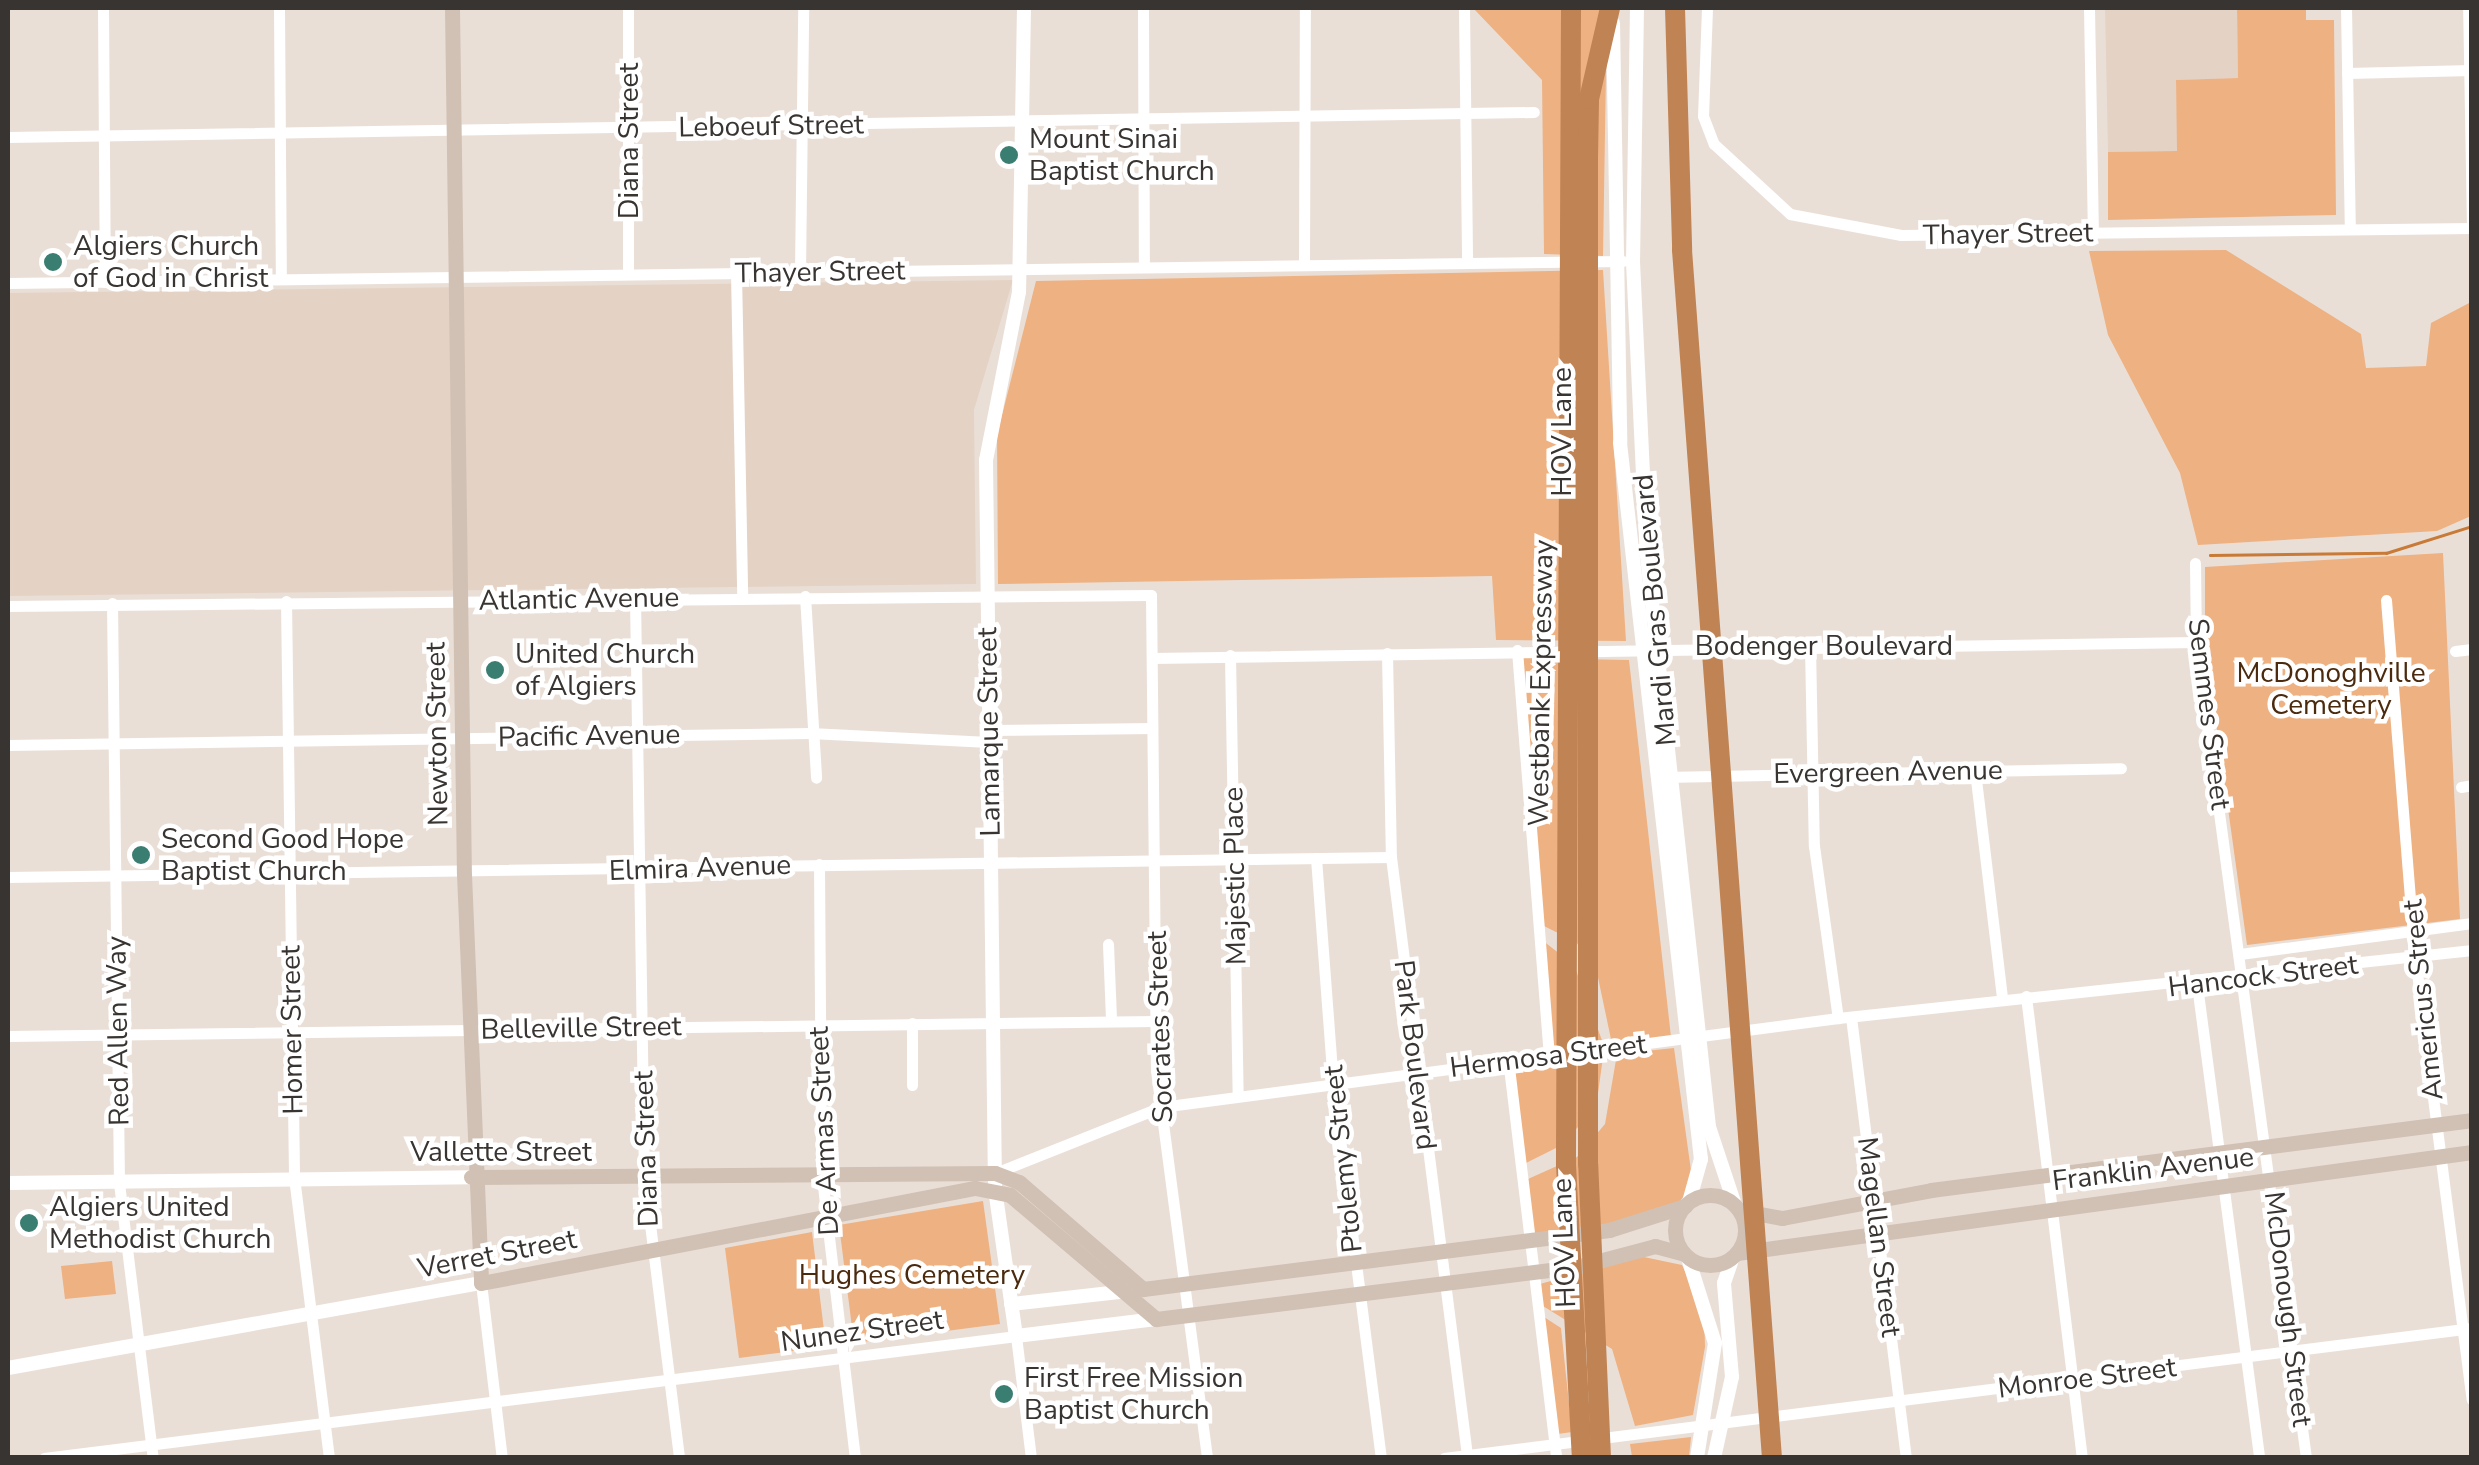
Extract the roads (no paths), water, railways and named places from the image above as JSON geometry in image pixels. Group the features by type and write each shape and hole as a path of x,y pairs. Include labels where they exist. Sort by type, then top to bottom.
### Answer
{"highway":[{"name":"Westbank Expressway","path":"1572,8 1566,1165 1582,1458"},
{"name":"HOV Lane","path":"1601,1458 1594,1339 1588,158 1589,99 1611,8"},
{"path":"1676,8 1681,232 1772,1458"}],"main road":[{"name":"Newton Street","path":"452,8 464,874 472,1177 481,1282"},
{"name":"Franklin Avenue","path":"1874,1198 2472,1120"},
{"name":"Franklin Avenue","path":"1735,1255 1840,1233 2472,1152"},
{"name":"Vallette Street","path":"472,1177 821,1169 995,1181"},
{"path":"995,1181 1018,1182 1143,1289 1530,1241 1711,1195 1737,1208 1782,1218 1874,1198"},
{"path":"995,1181 1156,1318"},
{"name":"Verret Street","path":"481,1282 825,1218 995,1181"},
{"path":"1687,1204 1675,1227 1686,1256 1710,1266 1735,1255 1737,1208"},
{"name":"Nunez Street","path":"1156,1318 1534,1272 1654,1246 1686,1256"}],"street":[{"path":"104,8 105,282"},
{"path":"279,8 281,279"},
{"name":"Diana Street","path":"628,8 628,274"},
{"path":"800,272 803,8"},
{"name":"Lamarque Street","path":"1024,8 1021,270 990,410 987,596 995,1181 1031,1458"},
{"path":"1143,8 1144,266"},
{"path":"1304,266 1305,8"},
{"path":"1464,8 1467,261"},
{"name":"Mardi Gras Boulevard","path":"1611,8 1612,261 1640,647 1701,1168 1687,1204"},
{"name":"Mardi Gras Boulevard","path":"1637,8 1633,262 1657,647 1708,1127 1737,1208"},
{"name":"Thayer Street","path":"1707,8 1707,131 1790,214 1878,234 2472,228"},
{"path":"2089,8 2093,234"},
{"path":"2346,8 2350,229"},
{"path":"2468,8 2472,228"},
{"path":"2347,73 2470,70"},
{"name":"Leboeuf Street","path":"8,137 804,127 1534,112"},
{"name":"Thayer Street","path":"8,283 1467,261 1633,262"},
{"path":"736,272 742,597"},
{"name":"Semmes Street","path":"2195,563 2196,642 2228,864"},
{"name":"Atlantic Avenue","path":"8,606 1151,595"},
{"name":"Socrates Street","path":"1151,595 1155,1020 1161,1106 1207,1458"},
{"path":"806,596 810,733 816,778"},
{"name":"Diana Street","path":"634,598 644,1176 679,1458"},
{"name":"Americus Street","path":"2386,600 2415,957 2467,1328 2472,1399"},
{"name":"Homer Street","path":"286,601 294,1177 329,1458"},
{"name":"Red Allen Way","path":"112,603 119,1183 153,1451"},
{"name":"Bodenger Boulevard","path":"1152,658 1640,647 2196,642"},
{"name":"Magellan Street","path":"1810,646 1812,773 1844,1018 1874,1198 1906,1458"},
{"path":"2455,651 2472,649"},
{"path":"1517,650 1549,1054"},
{"name":"Park Boulevard","path":"1387,653 1392,857 1467,1455"},
{"name":"Majestic Place","path":"1230,656 1238,1096"},
{"name":"Pacific Avenue","path":"8,745 810,733 989,736 1152,728"},
{"name":"Evergreen Avenue","path":"1655,778 2120,768"},
{"path":"1976,772 2002,999"},
{"name":"Elmira Avenue","path":"8,877 464,874 818,864 1392,857"},
{"name":"Ptolemy Street","path":"1316,858 1333,1084 1381,1458"},
{"name":"De Armas Street","path":"818,864 821,1169 855,1458"},
{"name":"McDonough Street","path":"2228,864 2306,1458"},
{"name":"Hancock Street","path":"2240,954 2472,922"},
{"path":"1108,944 1111,1020"},
{"name":"Hancock Street","path":"2114,994 2472,950"},
{"name":"McDonough Street","path":"2197,984 2259,1458"},
{"name":"Hermosa Street","path":"995,1181 1161,1106 2026,996 2114,994"},
{"path":"2026,996 2082,1458"},
{"name":"Belleville Street","path":"8,1036 1155,1020"},
{"path":"912,1023 912,1085"},
{"path":"1508,1059 1556,1458"},
{"name":"Vallette Street","path":"8,1183 472,1177"},
{"path":"1714,1458 1732,1376 1724,1283 1735,1255"},
{"path":"1686,1256 1715,1343 1697,1458"},
{"name":"Verret Street","path":"8,1368 481,1282"},
{"name":"Newton Street","path":"481,1282 502,1458"},
{"path":"1012,1304 1143,1289"},
{"name":"Nunez Street","path":"44,1458 153,1451 324,1423 1156,1318"},
{"name":"Monroe Street","path":"1444,1458 2467,1328"}],"waterway":[{"path":"2210,555 2386,553 2472,526"}],"place":[{"name":"Mount Sinai Baptist Church","path":"1009,155"},
{"name":"Algiers Church of God in Christ","path":"53,262"},
{"name":"United Church of Algiers","path":"495,670"},
{"name":"Second Good Hope Baptist Church","path":"141,855"},
{"name":"Algiers United Methodist Church","path":"29,1223"},
{"name":"First Free Mission Baptist Church","path":"1004,1394"}],"park label":[{"name":"McDonoghville Cemetery","path":"2331,689"},
{"name":"Hughes Cemetery","path":"912,1275"}]}
